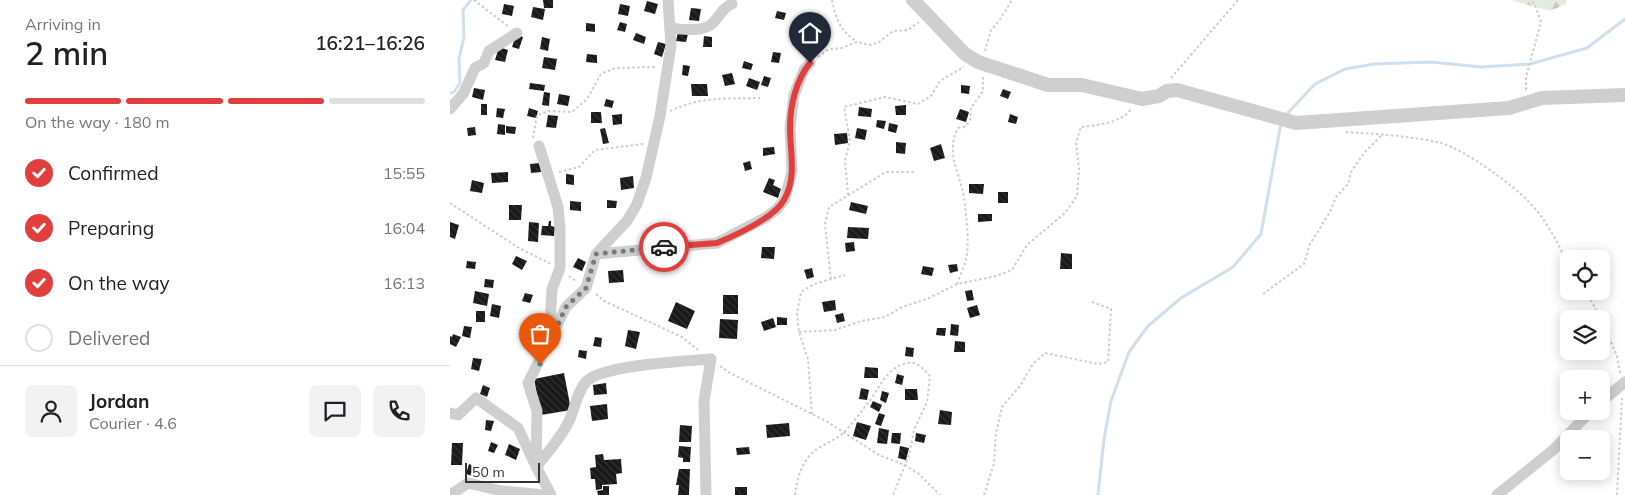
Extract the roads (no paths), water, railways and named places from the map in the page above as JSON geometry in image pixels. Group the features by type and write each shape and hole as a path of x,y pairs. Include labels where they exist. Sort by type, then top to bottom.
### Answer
{"street":[{"path":"536,467 537,411 528,383 566,307 586,288 596,254 628,221 646,178 660,116 670,46 668,0"},
{"path":"913,0 965,54 978,62 1048,85 1082,85 1137,98 1159,96 1163,93 1177,90 1296,123 1509,108 1542,98 1625,95"},
{"path":"670,28 692,30 712,25 724,8 732,4"},
{"path":"450,109 463,94 474,68 484,63 489,51 517,33"},
{"path":"596,254 717,243 765,218 777,209 785,199 792,171 790,128 794,95 804,70 810,63"},
{"path":"539,146 558,207 560,268 552,289 548,346"},
{"path":"536,467 568,424 581,390 591,377 656,363 711,359 704,401 706,495"},
{"path":"1610,394 1624,382"},
{"path":"450,413 458,415 476,398 488,404 518,428 550,495"},
{"path":"1497,495 1553,450 1582,420"},
{"path":"450,494 468,484 502,491 546,495"}],"waterway":[{"path":"450,93 454,92 460,83 459,59 464,37 463,10 471,0"},
{"path":"1285,116 1315,84 1345,69 1374,64 1431,62 1481,67 1530,64 1587,48 1625,19"},
{"path":"1098,495 1104,439 1111,401 1129,352 1148,326 1181,298 1233,267 1261,234 1281,123"}]}
